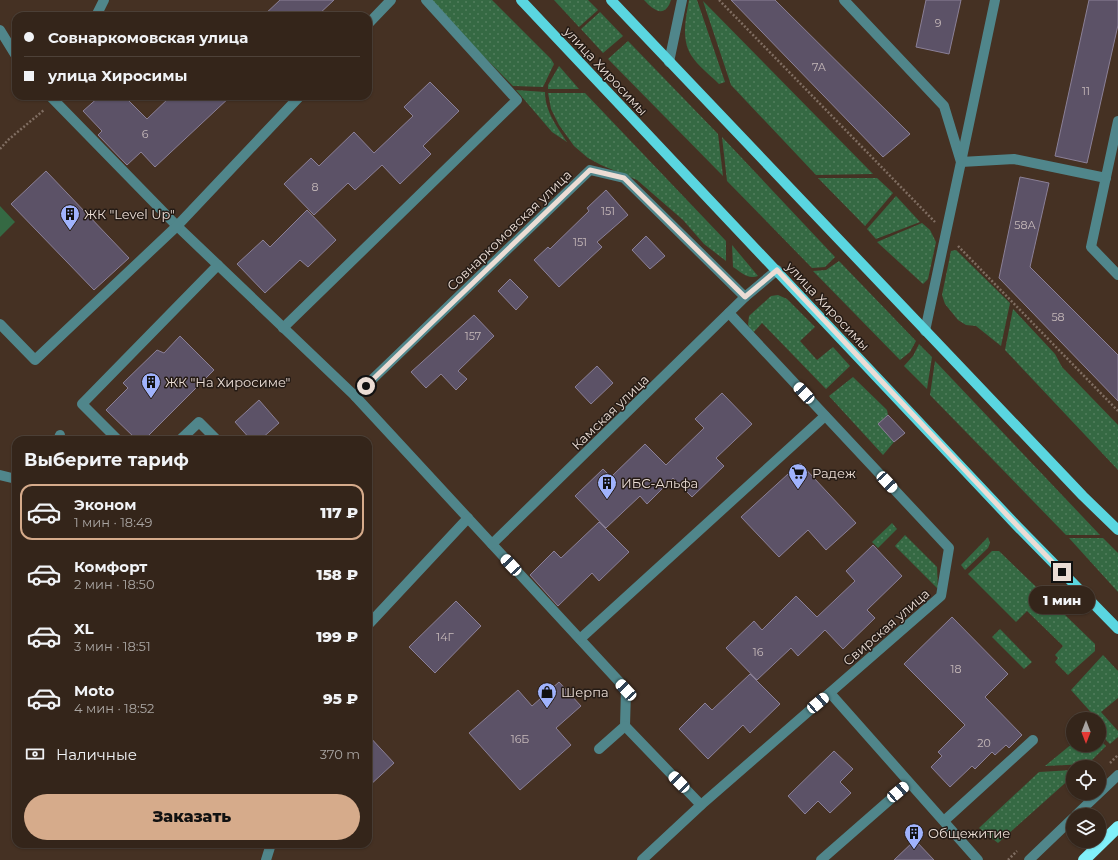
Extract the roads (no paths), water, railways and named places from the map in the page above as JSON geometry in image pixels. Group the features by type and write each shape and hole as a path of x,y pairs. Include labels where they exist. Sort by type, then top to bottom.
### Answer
{"highway":[{"path":"1084,860 1118,827"}],"main road":[{"name":"улица Хиросимы","path":"521,0 1018,527 1118,629"},
{"path":"611,0 925,331 1083,496 1118,530"}],"street":[{"path":"98,12 104,0"},
{"path":"372,20 391,0"},
{"path":"283,328 517,100 426,0"},
{"path":"669,62 682,0"},
{"path":"844,0 944,106 961,162"},
{"path":"925,331 995,0"},
{"path":"0,30 12,50"},
{"path":"56,100 177,226 355,396 580,639 626,690 625,726 700,805"},
{"path":"0,324 34,360 177,226 296,100"},
{"path":"1118,121 1091,248 1118,275"},
{"path":"961,162 1014,159 1106,178"},
{"name":"Совнаркомовская улица","path":"355,396 590,170 624,178 745,297"},
{"path":"114,436 82,404 218,265"},
{"path":"745,297 777,270"},
{"name":"Камская улица","path":"492,544 745,297"},
{"name":"Свирская улица","path":"642,860 700,805 941,596 950,548 729,313"},
{"path":"580,639 825,416"},
{"path":"184,436 199,422 214,436"},
{"path":"0,475 12,478"},
{"path":"372,620 468,518"},
{"path":"830,693 978,860"},
{"path":"599,749 625,726"},
{"path":"944,821 1033,740"},
{"path":"1083,808 1118,775"},
{"path":"821,860 909,783"},
{"path":"1029,860 1066,825"},
{"path":"266,860 270,848"}],"place":[{"name":"ЖК \"Level Up\"","path":"70,231"},
{"name":"ЖК \"На Хиросиме\"","path":"151,399"},
{"name":"Радеж","path":"798,490"},
{"name":"ИБС-Альфа","path":"607,500"},
{"name":"Шерпа","path":"547,709"},
{"name":"Общежитие","path":"914,850"}]}
